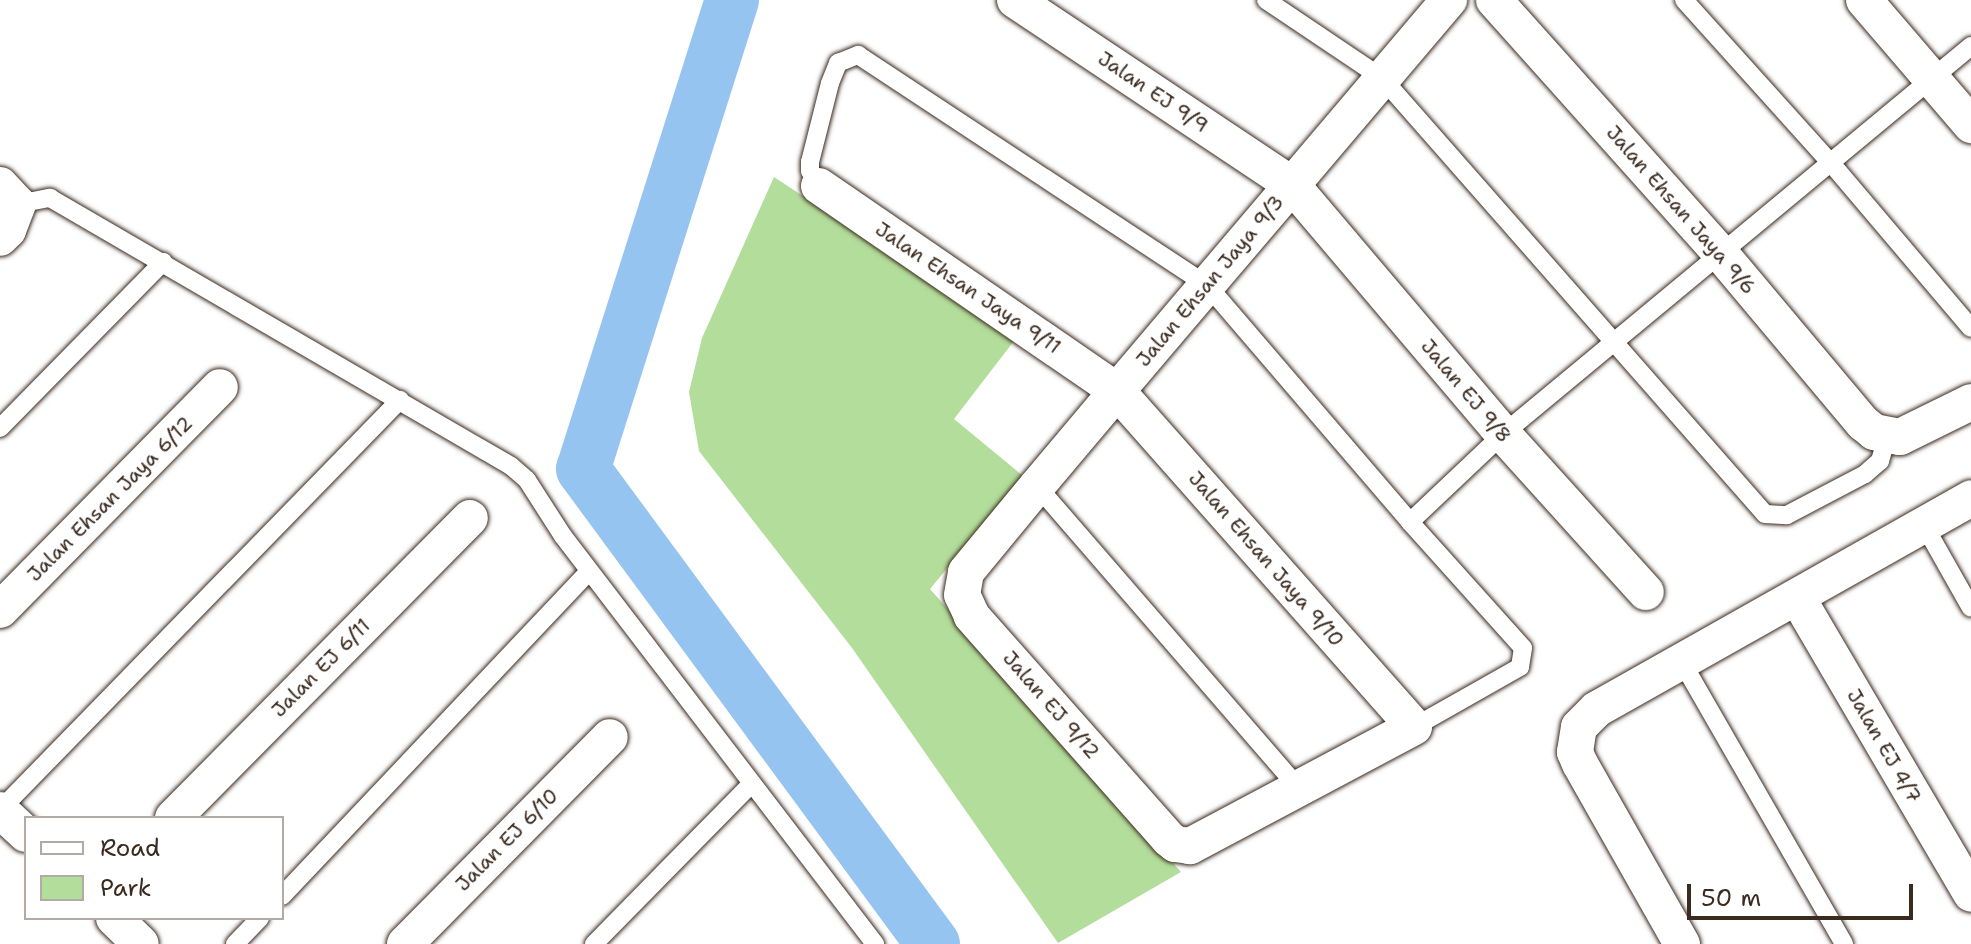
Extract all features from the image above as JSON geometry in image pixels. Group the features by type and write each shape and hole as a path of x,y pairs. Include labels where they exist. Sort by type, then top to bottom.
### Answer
{"street":[{"name":"Jalan EJ 9/9","path":"1015,0 1292,185"},
{"name":"Jalan Ehsan Jaya 9/3","path":"972,562 1449,0"},
{"name":"Jalan Ehsan Jaya 9/6","path":"1494,0 1875,430"},
{"path":"1864,0 1971,125"},
{"name":"Jalan EJ 9/8","path":"1292,185 1503,434 1646,592"},
{"name":"Jalan Ehsan Jaya 9/11","path":"819,186 1117,391"},
{"path":"0,238 8,230 9,195"},
{"name":"Jalan Ehsan Jaya 6/12","path":"0,610 220,387"},
{"name":"Jalan Ehsan Jaya 9/10","path":"1117,391 1414,727"},
{"path":"1875,430 1914,433 1971,402"},
{"path":"1682,944 1587,780 1575,752 1579,727 1587,716 1971,498"},
{"name":"Jalan EJ 6/11","path":"175,816 470,518"},
{"name":"Jalan EJ 9/12","path":"972,562 966,572 962,595 972,616 1169,839 1182,846 1197,844 1298,787"},
{"name":"Jalan EJ 4/7","path":"1797,597 1971,894"},
{"path":"1298,787 1414,727"},
{"name":"Jalan EJ 6/10","path":"405,944 610,737"},
{"path":"0,810 24,832"},
{"path":"116,920 141,944"}],"lane":[{"path":"1266,0 1382,78 1618,342 1759,509 1772,517 1787,515 1873,469 1884,452 1875,430"},
{"path":"1684,0 1831,163 1971,328"},
{"path":"1410,522 1503,434 1618,342 1971,46"},
{"path":"819,186 810,171 810,162 830,83 838,63 858,55 1207,285 1410,522 1523,648 1520,667 1414,727"},
{"path":"9,195 50,198 511,466 527,480 589,571 750,785 875,944"},
{"path":"0,428 163,262"},
{"path":"0,810 400,400"},
{"path":"1037,486 1298,787"},
{"path":"1924,525 1971,608"},
{"path":"284,894 589,571"},
{"path":"1682,662 1844,944"},
{"path":"594,944 750,785"},
{"path":"235,944 258,920"}],"green space":[{"path":"774,177 1017,337 954,419 1023,476 930,589 1181,872 1058,943 852,648 699,451 689,392 702,338"}],"waterway":[{"path":"732,0 583,469 933,944"}]}
